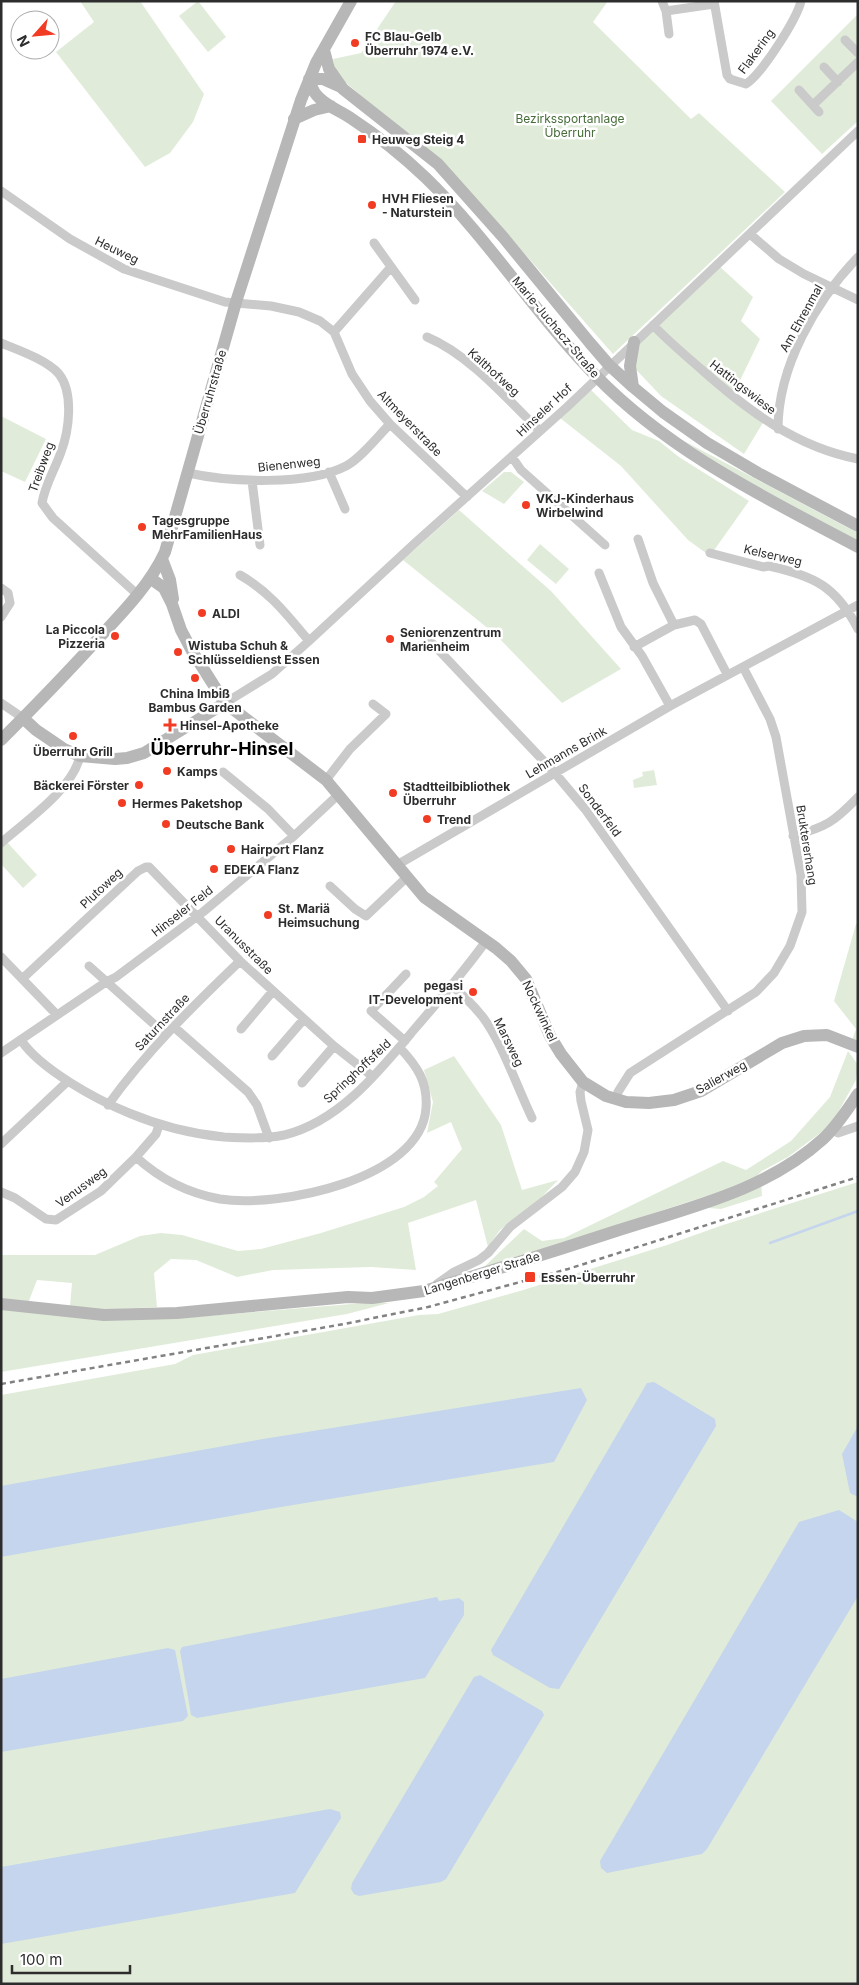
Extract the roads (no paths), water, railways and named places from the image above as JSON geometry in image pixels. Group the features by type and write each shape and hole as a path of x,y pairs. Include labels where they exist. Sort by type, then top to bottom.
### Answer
{"main road":[{"name":"Überruhrstraße","path":"1,740 138,595 162,559 171,534 236,302 294,118 309,79 351,1"},
{"name":"Marie-Juchacz-Straße","path":"324,50 329,69 344,88 438,164 503,237 609,365 633,387 663,412 721,451 758,473 858,526"},
{"name":"Marie-Juchacz-Straße","path":"344,88 323,79 309,79 316,94 390,146 452,204 558,333 597,377 652,426 699,459 747,488 858,547"},
{"path":"294,118 331,106"},
{"path":"633,387 630,366 634,342"},
{"name":"Nockwinkel","path":"162,559 173,593 172,604"},
{"name":"Nockwinkel","path":"150,578 164,588 181,630 192,651 225,703 326,780 406,878 424,897 505,955 526,979 550,1036 561,1054 583,1082"},
{"path":"23,718 53,742 80,756 115,759 137,755 157,745 225,703"},
{"name":"Salierweg","path":"583,1082 597,1091 626,1102 649,1103 674,1100 718,1082 782,1043 804,1036 827,1035 858,1047"},
{"name":"Langenberger Straße","path":"1,1304 104,1315 150,1314 348,1297 372,1298 424,1291 738,1191 812,1148 845,1114 858,1094"}],"street":[{"path":"662,1 666,11 669,34"},
{"name":"Flakering","path":"666,11 714,3 727,75 746,84 752,81 774,51 801,1"},
{"path":"845,40 858,53"},
{"path":"799,90 816,109 838,82 858,62"},
{"path":"824,67 838,82"},
{"name":"Hinseler Hof","path":"225,703 272,674 310,641 540,431 858,130"},
{"name":"Heuweg","path":"1,191 70,239 124,270 225,302 236,302"},
{"path":"750,234 779,259 804,274 858,300"},
{"path":"374,243 415,300"},
{"name":"Am Ehrenmal","path":"778,428 778,414 790,365 806,331 832,288 858,257"},
{"path":"236,302 299,312 320,321 334,332 391,267"},
{"name":"Hattingswiese","path":"653,325 738,400 778,428 810,444 858,460"},
{"name":"Altmeyerstraße","path":"334,332 352,374 370,401 390,424 467,497"},
{"name":"Kalthofweg","path":"427,337 450,350 471,366 540,431"},
{"name":"Treibweg","path":"1,343 43,362 59,374 68,394 68,419 62,451 42,503 53,518 138,595"},
{"name":"Bienenweg","path":"188,473 252,481 306,477 329,472 347,466 390,424"},
{"path":"512,457 521,470 605,545"},
{"name":"Bienenweg","path":"329,472 345,509"},
{"name":"Bienenweg","path":"252,481 260,545"},
{"path":"638,539 653,583 674,625"},
{"name":"Kelserweg","path":"710,554 763,567 778,568 810,577 828,590 848,610 858,629"},
{"path":"599,573 621,627 642,656 670,706"},
{"path":"240,575 259,586 278,604 310,641"},
{"path":"1,588 8,594 10,603 1,617"},
{"name":"Lehmanns Brink","path":"397,866 554,772 670,706 858,605"},
{"path":"634,647 674,625 695,620 701,624 727,674"},
{"name":"Sonderfeld","path":"432,642 554,772 585,809 728,1011"},
{"name":"Bruktererhang","path":"616,1099 618,1092 630,1073 756,992 774,973 790,946 798,927 802,912 801,875 776,737 770,719 743,667"},
{"path":"1,703 23,718"},
{"path":"326,780 350,750 386,714 373,704"},
{"path":"1,843 60,789 78,765 80,756"},
{"path":"223,772 268,809 294,836"},
{"name":"Hinseler Feld","path":"1,1053 116,977 198,916 294,836 339,794"},
{"path":"793,836 815,830 834,820 858,797"},
{"name":"Plutoweg","path":"22,979 138,871 146,867 156,872 198,916"},
{"path":"330,886 355,909 366,916 406,878"},
{"name":"Uranusstraße","path":"198,916 240,961 334,1046 372,1076"},
{"name":"Springhoffsfeld","path":"21,1040 26,1047 68,1081 108,1105 159,1126 200,1135 269,1138 301,1129 335,1110 372,1076 402,1044 452,986 486,941"},
{"path":"1,957 57,1015"},
{"name":"Saturnstraße","path":"108,1105 120,1088 166,1035 240,961"},
{"path":"89,966 166,1035"},
{"name":"Springhoffsfeld","path":"402,1044 371,1012 406,974"},
{"name":"Marsweg","path":"452,986 483,1017 494,1036 532,1118"},
{"name":"Uranusstraße","path":"241,1029 273,991"},
{"path":"272,1056 304,1019"},
{"path":"174,1027 248,1092 257,1105 269,1138"},
{"path":"136,1157 151,1171 172,1185 221,1199 248,1200 300,1195 352,1180 377,1170 401,1153 417,1137 426,1119 427,1096 424,1078 402,1044"},
{"path":"302,1083 334,1046"},
{"path":"1,1144 68,1081"},
{"path":"424,1291 454,1272 479,1260 520,1218 562,1187 577,1167 584,1152 588,1130 580,1092 583,1082"},
{"name":"Venusweg","path":"1,1192 16,1198 46,1219 56,1220 101,1191 136,1157 156,1134 159,1126"},
{"path":"832,1129 838,1133 858,1126"}],"water":[{"path":"654,1382 715,1419 716,1426 559,1689 550,1688 493,1655 491,1650 647,1383"},
{"path":"581,1388 587,1400 554,1462 275,1508 1,1557 1,1486 263,1439"},
{"path":"858,1426 858,1497 850,1493 842,1454"},
{"path":"839,1510 858,1522 858,1596 707,1849 702,1854 607,1873 601,1868 600,1861 799,1522"},
{"path":"437,1597 439,1601 459,1598 464,1602 464,1615 425,1678 197,1718 191,1715 180,1651 182,1647"},
{"path":"168,1648 175,1650 188,1716 183,1721 1,1752 1,1679"},
{"path":"480,1675 542,1711 544,1715 446,1879 441,1882 359,1896 354,1894 351,1889 352,1883 474,1677"},
{"path":"330,1809 340,1812 341,1818 295,1893 1,1944 1,1867"}],"waterway":[{"path":"770,1243 858,1211"}],"railway":[{"path":"1,1384 344,1324 428,1307 568,1269 858,1177"}],"place":[{"name":"FC Blau-Gelb Überruhr 1974 e.V.","path":"355,43"},
{"name":"Heuweg Steig 4","path":"362,139"},
{"name":"HVH Fliesen - Naturstein","path":"372,205"},
{"name":"VKJ-Kinderhaus Wirbelwind","path":"526,505"},
{"name":"Tagesgruppe MehrFamilienHaus","path":"142,527"},
{"name":"ALDI","path":"202,613"},
{"name":"La Piccola Pizzeria","path":"115,636"},
{"name":"Seniorenzentrum Marienheim","path":"390,639"},
{"name":"Wistuba Schuh & Schlüsseldienst Essen","path":"178,652"},
{"name":"China Imbiß Bambus Garden","path":"195,678"},
{"name":"Hinsel-Apotheke","path":"170,725"},
{"name":"Überruhr Grill","path":"73,736"},
{"name":"Kamps","path":"167,771"},
{"name":"Bäckerei Förster","path":"139,785"},
{"name":"Stadtteilbibliothek Überruhr","path":"393,793"},
{"name":"Hermes Paketshop","path":"122,803"},
{"name":"Trend","path":"427,819"},
{"name":"Deutsche Bank","path":"166,824"},
{"name":"Hairport Flanz","path":"231,849"},
{"name":"EDEKA Flanz","path":"214,869"},
{"name":"St. Mariä Heimsuchung","path":"268,915"},
{"name":"pegasi IT-Development","path":"473,992"},
{"name":"Essen-Überruhr","path":"530,1277"}],"district":[{"name":"Überruhr-Hinsel","path":"222,748"}],"park label":[{"name":"Bezirkssportanlage Überruhr","path":"570,125"}]}
